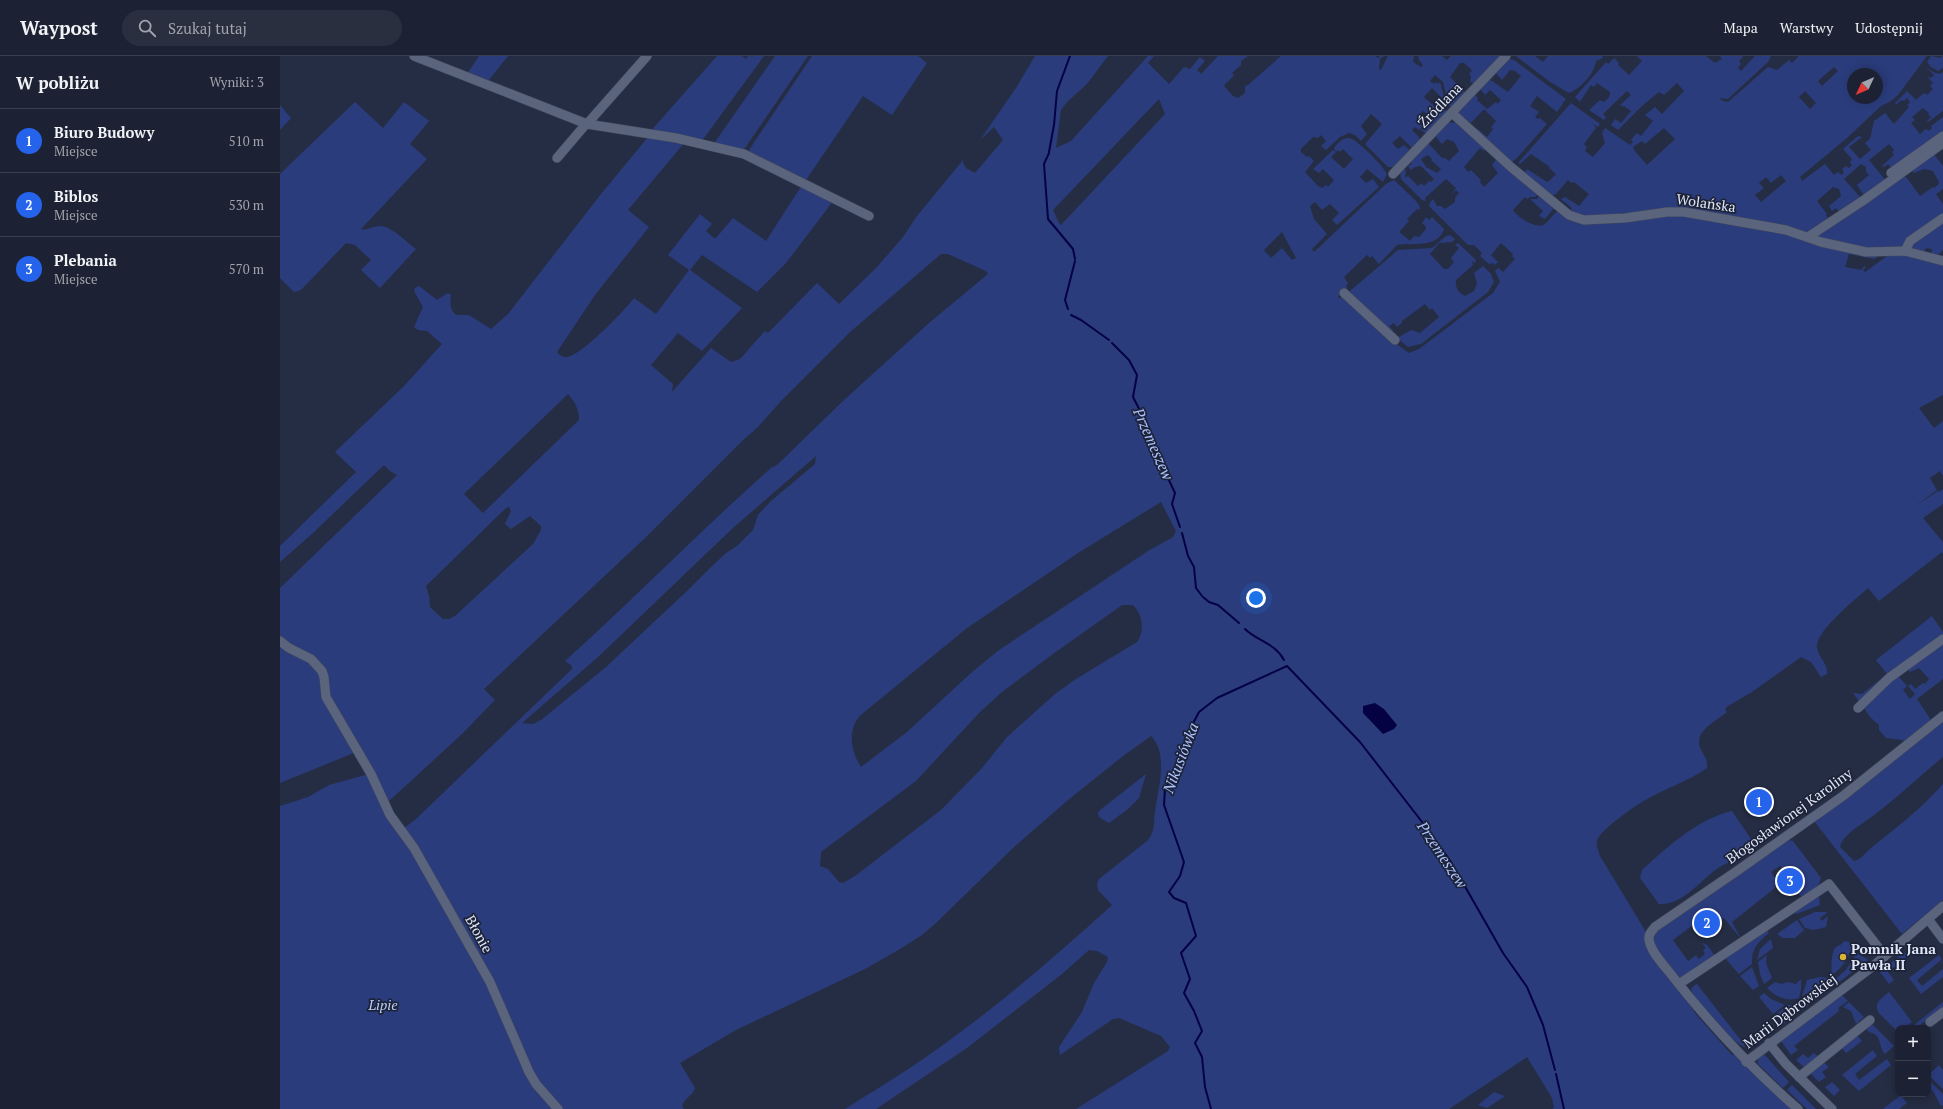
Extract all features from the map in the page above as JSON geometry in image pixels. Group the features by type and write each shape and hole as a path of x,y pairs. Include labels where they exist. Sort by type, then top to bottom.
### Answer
{"street":[{"path":"414,56 586,124 676,138 744,154 869,216"},
{"path":"557,158 647,56"},
{"name":"Źródlana","path":"1393,174 1506,56"},
{"name":"Wolańska","path":"1452,113 1511,167 1563,211 1578,218 1625,218 1666,212 1684,212 1786,230 1866,252 1905,250 1942,258"},
{"path":"1890,181 1888,178 1892,172 1943,136"},
{"path":"1808,237 1943,143"},
{"path":"1905,250 1910,242 1943,218"},
{"path":"1344,293 1395,340"},
{"path":"1858,708 1889,678 1943,639"},
{"name":"Błonie","path":"280,641 312,659 319,665 324,677 326,697 371,774 390,815 414,848 490,982 528,1072 536,1084 558,1109"},
{"name":"Błogosławionej Karoliny","path":"1679,984 1654,952 1648,939 1649,934 1655,927 1744,867 1843,796 1943,716"},
{"path":"1798,1109 1746,1062 1679,984 1829,884 1884,956"},
{"name":"Marii Dąbrowskiej","path":"1746,1062 1884,956 1943,906"},
{"path":"1928,919 1943,939"},
{"path":"1930,1022 1943,1012"},
{"path":"1798,1077 1870,1020"},
{"path":"1769,1044 1798,1077 1832,1109"}],"green space":[{"path":"479,56 508,56 488,81 467,74"},
{"path":"717,56 742,56 746,59 748,56 764,56 701,142 649,133"},
{"path":"775,56 808,56 745,148 742,150 713,145"},
{"path":"812,56 918,56 927,63 892,115 863,96 804,183 750,152 749,150"},
{"path":"1035,56 1108,56 1087,84 1067,102 1061,110 1056,148 1071,141 1148,56 1154,56 1148,63 1169,84 1184,67 1190,69 1200,57 1205,61 1197,70 1201,74 1218,56 1248,56 1241,61 1241,65 1232,73 1234,75 1224,86 1233,96 1238,98 1245,93 1245,86 1281,56 1375,56 1378,58 1380,56 1384,56 1380,59 1379,69 1381,70 1388,56 1414,56 1413,62 1421,67 1423,65 1418,56 1442,56 1447,60 1451,56 1500,56 1475,84 1470,82 1471,76 1469,74 1472,70 1464,63 1460,63 1450,77 1466,93 1453,107 1449,106 1443,82 1435,75 1430,81 1434,84 1436,82 1438,84 1440,82 1445,101 1432,88 1424,97 1436,108 1446,110 1447,113 1427,134 1421,130 1431,117 1423,111 1416,118 1424,125 1419,130 1415,127 1412,130 1419,137 1420,142 1413,149 1400,136 1392,143 1398,149 1404,145 1411,151 1395,167 1388,167 1365,144 1382,124 1371,114 1361,126 1367,134 1361,141 1355,135 1349,133 1340,137 1326,150 1321,146 1326,141 1321,135 1318,138 1313,137 1301,149 1301,152 1307,157 1309,156 1314,161 1305,172 1318,186 1322,188 1326,185 1328,187 1334,180 1323,169 1319,173 1313,169 1333,150 1336,152 1334,148 1340,141 1347,138 1353,140 1364,148 1387,174 1383,182 1367,169 1360,177 1366,183 1373,179 1379,187 1337,225 1332,220 1339,213 1330,204 1322,210 1315,202 1310,206 1314,219 1327,234 1312,249 1314,252 1386,184 1394,180 1417,202 1420,207 1419,210 1417,209 1407,219 1409,221 1399,232 1410,241 1414,236 1419,237 1426,229 1422,223 1426,217 1429,220 1432,217 1444,229 1436,240 1424,243 1397,245 1379,264 1372,256 1370,258 1367,255 1344,277 1348,283 1346,286 1347,288 1338,296 1339,298 1344,297 1395,343 1409,353 1419,349 1493,293 1500,282 1495,271 1498,268 1503,272 1515,259 1512,256 1513,254 1501,243 1491,255 1498,262 1495,265 1493,263 1489,264 1480,256 1482,253 1474,245 1468,245 1430,207 1429,204 1433,199 1437,206 1441,206 1445,209 1455,202 1455,198 1459,193 1456,190 1451,195 1456,188 1446,179 1425,198 1426,201 1422,200 1401,179 1400,172 1403,169 1406,170 1405,178 1408,176 1418,186 1421,183 1424,186 1429,181 1431,182 1434,179 1421,166 1415,167 1411,170 1408,166 1412,164 1411,160 1428,143 1442,158 1449,161 1459,151 1454,142 1447,139 1442,144 1435,136 1447,122 1456,123 1485,148 1484,151 1480,148 1464,167 1468,172 1471,170 1481,180 1480,182 1484,187 1498,173 1492,165 1497,158 1540,193 1535,197 1530,197 1527,199 1525,197 1513,210 1523,220 1533,224 1545,224 1555,213 1559,211 1567,217 1685,214 1883,254 1874,259 1849,254 1845,267 1861,270 1864,266 1866,267 1863,270 1865,272 1890,254 1906,253 1943,263 1943,395 1919,408 1934,428 1943,421 1943,476 1940,471 1930,478 1937,490 1914,507 1943,489 1943,504 1923,518 1943,542 1943,554 1942,552 1879,601 1868,588 1837,616 1822,633 1818,641 1817,648 1826,667 1827,674 1821,677 1811,662 1801,657 1752,692 1728,706 1725,709 1727,712 1706,728 1700,738 1699,744 1707,761 1707,768 1650,797 1624,814 1603,832 1597,841 1600,856 1695,1013 1732,1055 1737,1055 1794,1109 1552,1109 1554,1108 1552,1098 1527,1057 1449,1109 1076,1109 1168,1051 1170,1047 1161,1036 1119,1018 1113,1019 1060,1055 1059,1047 1082,1012 1094,983 1107,962 1108,957 1097,951 1089,950 1062,974 967,1048 876,1109 845,1109 898,1076 953,1038 1000,1002 1112,905 1098,890 1097,884 1099,879 1147,841 1153,831 1160,783 1161,762 1160,752 1151,736 1123,756 1068,800 1014,847 922,935 865,969 736,1030 680,1063 695,1088 683,1103 682,1106 684,1109 561,1109 538,1083 513,1032 404,828 416,819 572,669 572,666 565,661 745,492 771,468 777,465 844,400 929,323 988,274 986,271 948,254 941,254 849,333 781,401 758,427 742,441 644,539 484,689 495,700 461,735 388,802 329,698 325,675 280,638 280,588 397,475 384,465 313,533 280,562 280,546 356,472 335,452 404,386 442,344 427,331 418,330 414,327 423,307 414,291 415,288 419,286 437,300 448,293 451,295 451,306 456,315 469,315 491,329 508,314 601,194 649,136 685,142 628,210 649,227 595,295 557,352 563,357 574,355 592,341 613,322 634,298 656,314 689,270 668,255 700,214 712,224 706,231 715,239 733,218 766,241 802,185 834,200 786,263 757,292 702,255 690,270 742,308 702,351 678,333 651,365 673,384 672,392 711,348 731,362 740,359 765,331 768,333 817,283 839,304 877,267 903,237 917,216 963,160 966,168 975,173 1003,140 994,127 980,140 1016,88","holes":["1159,99 1165,114 1061,225 1053,210","1343,149 1353,159 1344,169 1331,157 1338,150 1340,152","1428,155 1432,159 1431,160 1441,169 1437,173 1426,167 1421,159","1282,232 1296,258 1292,260 1282,248 1271,258 1264,250","568,394 576,406 579,420 483,513 464,494","816,456 815,464 771,501 758,515 753,530 737,546 726,553 606,667 541,720 533,724 522,723 598,657 734,527","1161,502 1176,531 1173,537 1148,551 999,650 971,673 907,732 861,767 854,754 852,739 852,732 857,720 862,714 967,628 1078,553","509,507 511,511 505,524 511,529 530,516 541,526 541,530 533,544 455,616 449,619 443,619 430,607 426,586 506,508","1122,605 1133,605 1139,613 1142,628 1140,638 1137,642 1076,679 1055,694 1007,737 982,768 941,810 855,876 843,883 839,882 828,869 820,866 821,852 916,781 979,713 1002,692"]},
{"path":"1516,56 1535,56 1543,62 1548,56 1602,56 1603,58 1596,61 1590,75 1582,84 1569,93 1550,82"},
{"path":"1637,56 1706,56 1715,63 1722,59 1720,56 1742,56 1743,57 1739,61 1741,64 1738,68 1741,71 1755,56 1771,56 1768,62 1728,99 1719,98 1728,102 1768,67 1777,70 1789,60 1792,63 1799,56 1927,56 1898,95 1891,101 1881,106 1847,138 1800,177 1802,181 1825,164 1834,175 1838,172 1841,175 1844,172 1842,169 1846,166 1849,168 1852,165 1850,162 1852,159 1843,149 1858,136 1862,137 1849,147 1860,159 1871,150 1865,143 1870,139 1874,121 1885,113 1894,124 1909,107 1907,105 1910,102 1907,98 1904,101 1901,100 1896,105 1895,103 1907,91 1916,100 1924,93 1927,95 1933,89 1930,86 1933,83 1927,76 1931,78 1934,75 1925,66 1933,72 1940,74 1943,72 1943,111 1928,122 1927,121 1931,117 1923,108 1912,117 1915,120 1911,123 1920,134 1926,129 1929,131 1932,128 1931,126 1943,117 1943,134 1893,170 1888,164 1884,167 1882,166 1894,155 1892,152 1894,150 1889,144 1869,160 1886,181 1865,197 1857,185 1869,175 1866,171 1866,167 1861,164 1844,179 1860,197 1839,211 1836,208 1832,211 1829,206 1841,196 1839,189 1833,187 1817,201 1827,214 1828,219 1807,234 1697,212 1591,218 1569,212 1572,208 1561,199 1565,197 1579,206 1589,194 1574,182 1571,183 1568,180 1556,194 1551,196 1523,174 1527,169 1547,182 1556,174 1549,168 1550,167 1531,154 1520,164 1518,163 1571,103 1600,124 1598,127 1593,124 1596,128 1584,144 1587,147 1585,151 1593,157 1605,143 1602,133 1605,128 1630,145 1633,142 1631,140 1637,133 1641,136 1653,121 1645,115 1655,107 1662,114 1684,91 1677,83 1664,95 1659,92 1643,105 1618,130 1611,125 1615,119 1621,123 1631,111 1620,105 1631,95 1627,91 1603,114 1606,117 1604,120 1589,110 1600,100 1603,102 1607,99 1610,92 1597,83 1594,87 1591,85 1580,102 1575,97 1606,62 1608,64 1614,58 1619,63 1618,65 1629,75 1642,61","holes":["1834,67 1838,71 1822,86 1818,81","1805,91 1816,103 1810,109 1799,97","1664,128 1675,139 1647,165 1633,147 1642,141 1645,144","1781,175 1786,181 1761,202 1755,195 1764,188 1759,183 1766,177 1771,183"]},
{"path":"1931,56 1940,58 1943,56 1943,68 1938,71 1931,67 1927,62"},
{"path":"1510,59 1514,60 1566,99 1557,112 1537,96 1530,106 1539,112 1535,117 1538,119 1540,118 1547,124 1512,162 1476,132 1478,129 1487,137 1493,129 1491,127 1496,121 1484,109 1471,123 1468,121 1466,123 1459,115 1459,112 1474,94 1478,98 1477,100 1487,109 1496,102 1498,104 1501,100 1490,90 1485,95 1480,89 1489,79 1508,92 1521,76 1515,71 1510,70 1502,80 1495,72"},
{"path":"355,102 383,128 404,102 429,121 410,144 427,159 361,229 377,226 385,227 394,231 416,249 380,288 361,270 371,260 355,245 346,243 301,290 294,292 280,278 280,174"},
{"path":"280,105 291,118 280,130"},
{"path":"1933,153 1943,166 1943,189 1936,194 1943,204 1943,217 1914,239 1898,248 1879,251 1856,248 1814,235 1902,176 1906,177 1920,196 1933,187 1934,188 1939,182 1933,171 1924,169 1914,173 1910,169"},
{"path":"1541,194 1555,207 1545,219 1539,216 1543,211 1530,199 1537,199"},
{"path":"1943,220 1943,250 1938,255 1931,255 1932,249 1926,248 1924,253 1910,247 1911,243"},
{"path":"1450,235 1455,239 1452,242 1439,243 1430,254 1444,269 1448,269 1454,262 1451,258 1459,248 1455,245 1458,243 1476,260 1475,263 1472,261 1473,265 1456,280 1456,285 1459,291 1465,296 1474,291 1477,283 1474,273 1483,266 1491,274 1494,282 1488,292 1421,344 1408,347 1397,338 1411,330 1420,333 1439,317 1432,308 1430,310 1425,304 1402,321 1402,323 1397,327 1394,323 1389,326 1394,331 1385,327 1349,293 1398,250 1432,248 1446,236"},
{"path":"1932,616 1943,632 1943,636 1897,675 1907,686 1903,690 1910,699 1915,694 1908,686 1911,684 1915,689 1923,683 1925,684 1929,679 1919,668 1910,672 1907,668 1943,641 1943,679 1917,699 1931,720 1905,742 1903,740 1886,738 1879,730 1879,725 1871,718 1853,693 1862,694 1887,674 1876,660"},
{"path":"280,643 315,664 356,752 280,783"},
{"path":"1943,720 1943,757 1884,807 1849,833 1843,839 1840,847 1854,861 1859,859 1917,810 1943,784 1943,900 1902,934 1814,821"},
{"name":"Lipie","path":"369,774 393,820 490,984 507,1028 556,1109 280,1109 280,806 308,797 329,785"},
{"path":"1146,774 1139,798 1128,809 1109,823 1099,817 1098,813 1100,810"},
{"path":"1732,811 1751,839 1748,849 1737,858 1711,873 1691,891 1676,901 1659,904 1640,878 1642,870 1662,852 1695,827 1707,820"},
{"path":"1788,840 1793,841 1821,878 1818,886 1802,897 1797,892 1803,888 1800,884 1799,876 1792,871 1789,873 1786,870 1784,871 1780,866 1771,872 1776,879 1775,888 1732,922 1741,939 1724,918 1721,920 1713,910 1673,940 1688,961 1696,955 1699,959 1705,954 1703,950 1706,948 1702,943 1707,945 1715,956 1683,977 1680,977 1661,956 1653,942 1656,931"},
{"path":"1819,895 1820,905 1796,914 1794,911"},
{"path":"1815,912 1827,913 1820,918 1822,921 1828,916 1826,927 1814,930 1805,928 1799,919"},
{"path":"1797,920 1804,930 1795,938 1783,938 1777,934"},
{"path":"1766,929 1769,933 1756,946 1752,964 1739,974 1724,957"},
{"path":"1771,939 1773,948 1757,960 1760,949"},
{"path":"1844,941 1849,942 1852,946 1851,950 1845,962 1832,975 1832,956 1834,949"},
{"path":"1904,952 1908,956 1888,972 1894,980 1889,984 1880,972"},
{"path":"1857,953 1868,960 1834,986 1833,981 1845,971"},
{"path":"1767,955 1767,964 1772,978 1764,984 1760,974 1758,962"},
{"path":"1939,955 1942,961 1941,960 1917,980 1922,986 1943,969 1943,977 1921,994 1909,978"},
{"path":"1752,967 1759,986 1753,990 1740,976"},
{"path":"1820,977 1828,978 1802,997 1807,980"},
{"path":"1801,979 1799,998 1782,998 1767,988 1775,982 1782,984 1787,982 1796,984"},
{"path":"1830,983 1831,988 1799,1012 1801,1003 1810,999"},
{"path":"1696,984 1746,1047 1733,1039 1706,1012 1691,989"},
{"path":"1889,992 1912,1022 1908,1025 1895,1025 1895,1029 1878,1012 1877,1006 1879,1000"},
{"path":"1764,993 1771,999 1785,1005 1773,1014 1759,997"},
{"path":"1842,995 1848,1001 1838,1008 1839,1011 1794,1046 1798,1050 1791,1055 1781,1041"},
{"path":"1849,1002 1864,1017 1856,1024 1851,1011 1843,1007"},
{"path":"1943,1002 1943,1008 1920,1025 1914,1025"},
{"path":"1788,1005 1798,1005 1796,1015 1783,1024 1775,1015"},
{"path":"1871,1023 1894,1046 1885,1054 1876,1035 1869,1032 1865,1028"},
{"path":"1857,1035 1862,1041 1846,1053 1841,1047"},
{"path":"1873,1050 1877,1056 1855,1074 1859,1080 1887,1059 1891,1065 1859,1091 1842,1075"},
{"path":"1814,1053 1819,1057 1805,1068 1796,1060 1803,1054 1808,1058"},
{"path":"1764,1054 1789,1082 1783,1088 1758,1064 1758,1059"},
{"path":"1822,1061 1829,1067 1822,1072 1826,1077 1819,1082 1809,1072"},
{"path":"1939,1065 1943,1070 1943,1089 1931,1078 1931,1072"},
{"path":"1832,1082 1840,1090 1834,1096 1825,1087"},
{"path":"1931,1082 1943,1094 1943,1105 1941,1106 1931,1089"},
{"path":"1792,1085 1816,1109 1807,1109 1787,1090"},
{"path":"1494,1092 1505,1096 1487,1108 1478,1105"},
{"path":"1898,1097 1902,1097 1907,1103 1899,1109 1883,1109"}],"shaded area":[{"path":"1375,703 1384,709 1397,725 1394,729 1383,734 1363,713 1363,706"}],"waterway":[{"path":"1049,152 1054,125 1057,91 1070,56"},
{"path":"1049,153 1044,164 1048,219 1073,249 1075,259"},
{"path":"1068,309 1065,300 1075,261"},
{"name":"Przemeszew","path":"1071,315 1081,320 1109,340"},
{"name":"Przemeszew","path":"1112,343 1129,360 1137,375 1133,397 1150,430 1158,457 1175,493 1172,504 1180,527"},
{"name":"Przemeszew","path":"1182,533 1188,556 1194,567 1196,588 1202,596"},
{"name":"Przemeszew","path":"1203,597 1209,602 1218,605 1239,623"},
{"name":"Przemeszew","path":"1245,629 1271,646 1284,660"},
{"name":"Przemeszew","path":"1287,666 1360,742 1426,827 1451,862 1503,953 1527,987 1543,1025 1555,1070"},
{"name":"Nikusiówka","path":"1211,1109 1205,1087 1202,1057 1195,1043 1202,1031 1194,1011 1184,993 1190,979 1181,953 1196,936 1186,903 1174,898 1169,892 1180,876 1184,862 1164,805 1165,789 1175,773 1189,731 1199,712 1217,698 1287,666"},
{"name":"Przemeszew","path":"1556,1074 1564,1109"}],"place":[{"name":"Biuro Budowy","path":"1759,802"},
{"name":"Plebania","path":"1790,881"},
{"name":"Biblos","path":"1707,923"},
{"name":"Pomnik Jana Pawła II","path":"1843,957"}]}
